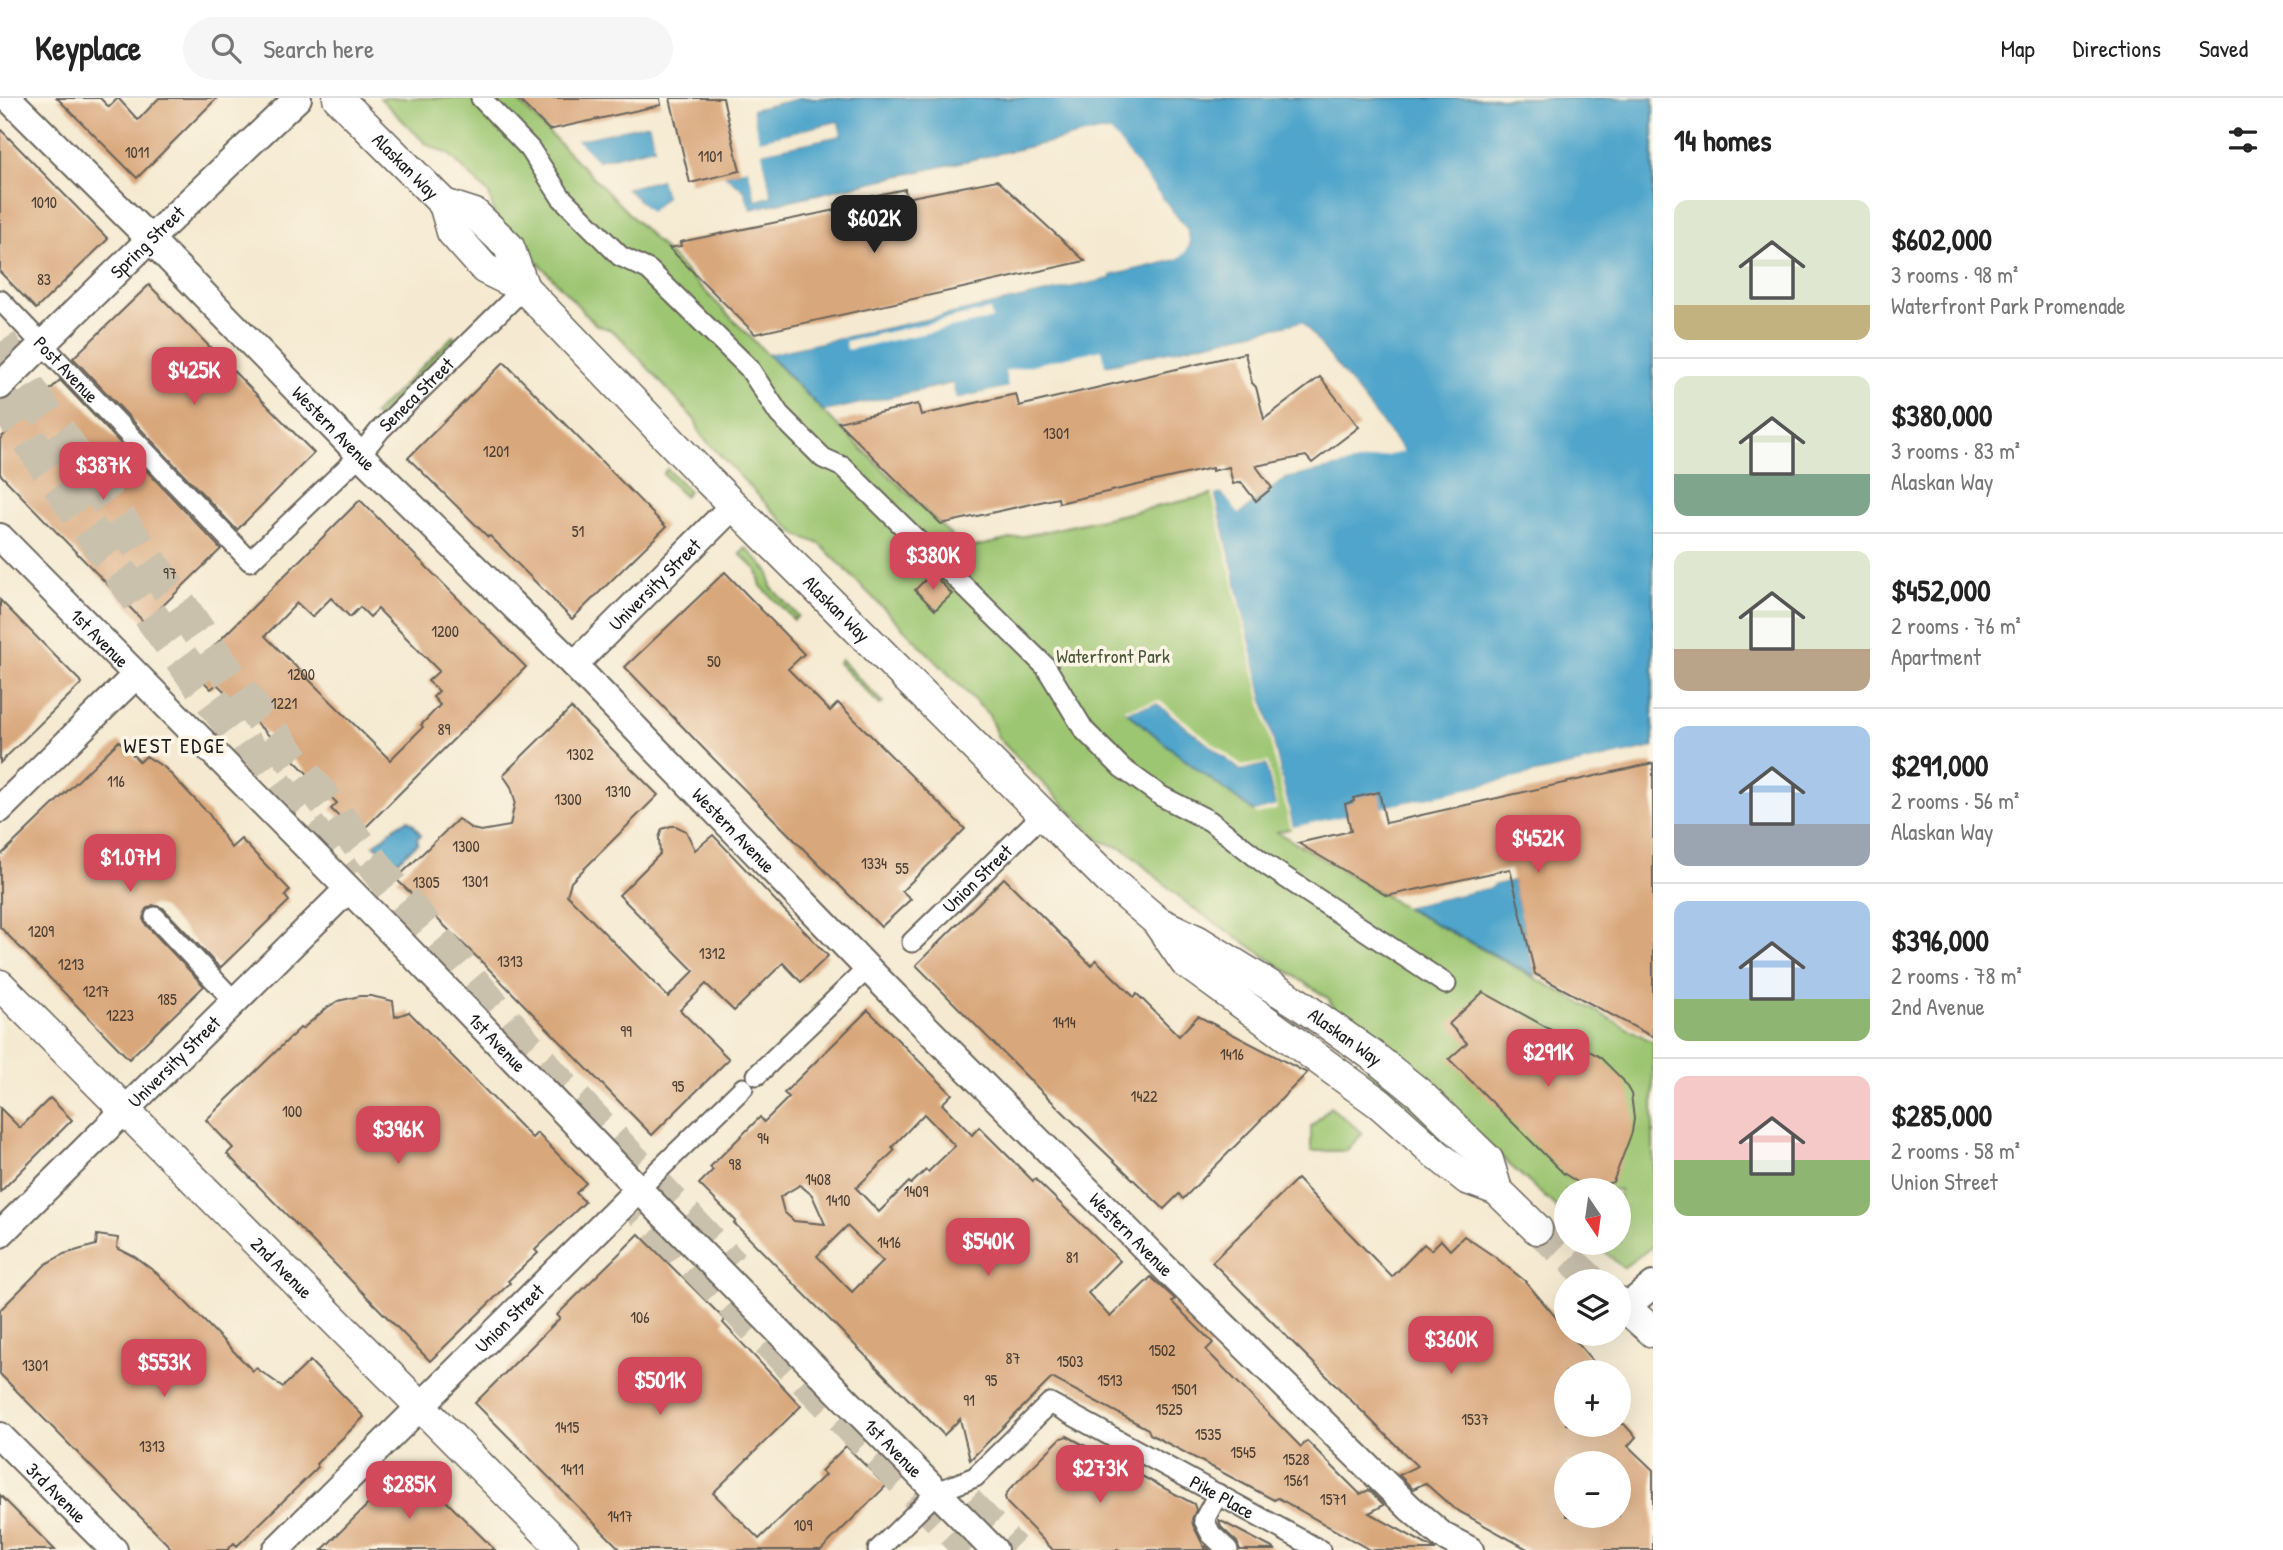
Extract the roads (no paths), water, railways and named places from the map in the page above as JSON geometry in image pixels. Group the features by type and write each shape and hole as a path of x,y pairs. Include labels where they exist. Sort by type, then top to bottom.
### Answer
{"main road":[{"name":"Western Avenue","path":"8,98 149,238 359,455 574,665 1159,1262 1397,1495 1443,1536 1470,1550"},
{"name":"Spring Street","path":"0,386 149,238 173,219 298,98"},
{"name":"Alaskan Way","path":"338,98 444,204 452,232 485,269 524,288 734,505 1109,880 1158,922 1198,941 1298,1003 1373,1056 1428,1102 1488,1160 1497,1190 1537,1229"},
{"name":"University Street","path":"574,665 734,505"},
{"name":"1st Avenue","path":"0,537 406,947 639,1189 994,1550"},
{"path":"0,809 136,675"},
{"name":"University Street","path":"0,1234 347,890"},
{"name":"2nd Avenue","path":"0,985 564,1550"},
{"name":"Union Street","path":"276,1550 639,1189"},
{"path":"1631,1299 1653,1285"},
{"path":"1631,1313 1653,1332"},
{"name":"3rd Avenue","path":"0,1436 114,1550"}],"street":[{"path":"481,98 530,149 561,197 620,256 649,270 748,368 779,414 823,458 843,467 1046,667 1084,730 1122,768 1161,796 1210,821 1265,864 1446,984"},
{"name":"Seneca Street","path":"250,561 524,288"},
{"name":"Post Avenue","path":"0,300 250,561"},
{"name":"Union Street","path":"912,942 1042,815"},
{"path":"155,916 235,1002"},
{"name":"Union Street","path":"639,1189 868,968"},
{"name":"Pike Place","path":"937,1492 975,1477 1050,1403 1320,1550"},
{"path":"878,1550 937,1492"},
{"path":"1218,1494 1203,1520 1211,1534 1228,1550"}],"water":[{"path":"799,98 1653,98 1653,748 1293,828 1215,494 1222,493 1240,513 1285,478 1403,451 1302,322 956,399 951,384 824,412 767,354 1110,278 1110,275 1177,259 1190,244 1187,230 1110,132 1098,132 749,210 744,191 723,175 749,169 756,200 771,196 761,152 841,135 838,122 758,141 752,109"},
{"path":"649,123 655,147 598,161 576,140"},
{"path":"662,179 666,197 650,213 625,188"},
{"path":"1157,703 1241,770 1266,764 1276,807 1254,812 1126,711"},
{"path":"408,820 421,835 417,838 418,843 395,863 388,853 374,845"},
{"path":"1513,880 1536,977 1404,907 1491,887"}],"tunnel":[{"path":"0,342 30,391 242,694 399,896 552,1076 732,1266"},
{"path":"0,396 169,641 257,761 349,878"},
{"path":"621,1188 971,1550"},
{"path":"1537,1229 1580,1269"},
{"path":"966,1503 1012,1550"}],"district":[{"name":"WEST EDGE","path":"175,746"}],"park label":[{"name":"Waterfront Park","path":"1113,656"}]}
